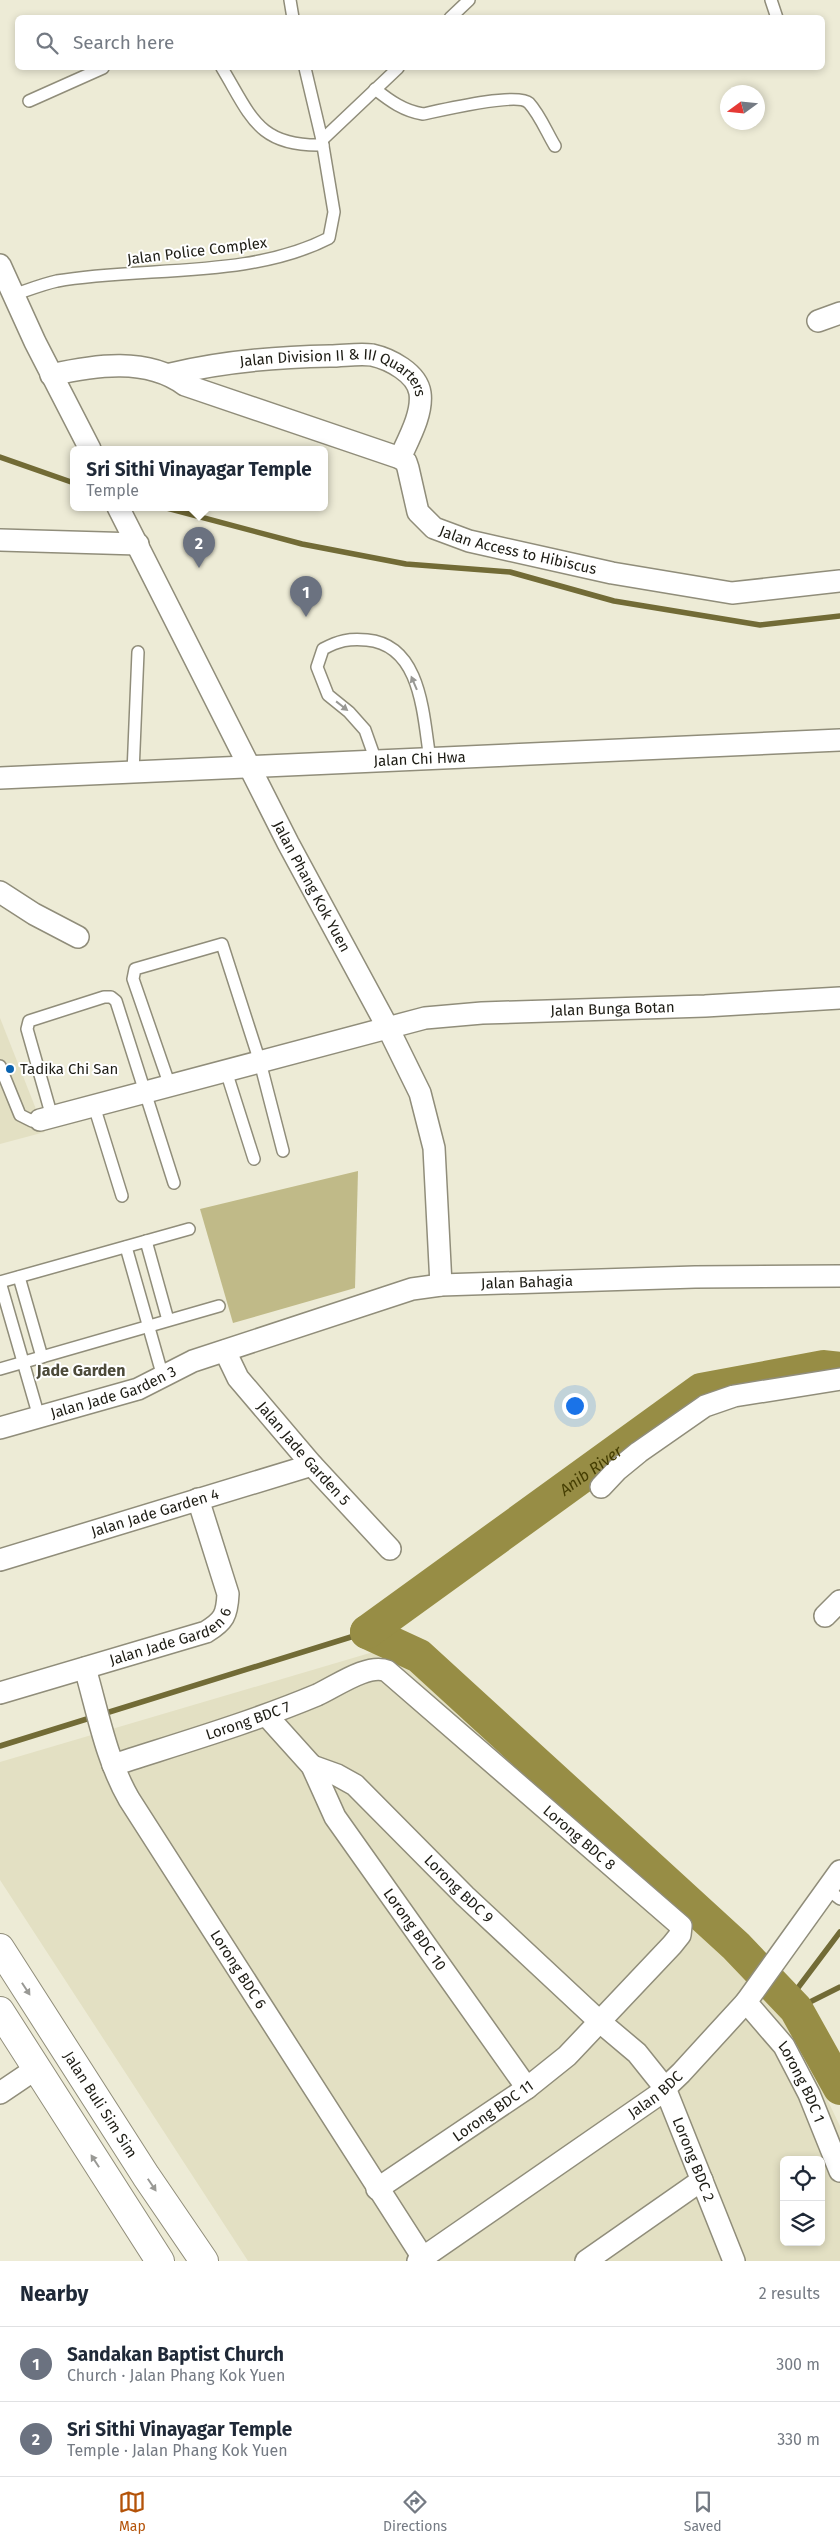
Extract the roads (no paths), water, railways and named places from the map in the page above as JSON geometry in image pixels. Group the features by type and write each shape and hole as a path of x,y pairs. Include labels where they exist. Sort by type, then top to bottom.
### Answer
{"main road":[{"name":"Jalan Buli Sim Sim","path":"0,1948 204,2261"},
{"path":"0,2011 160,2261"},
{"path":"173,2215 214,2261"}],"street":[{"path":"0,264 51,375 88,446"},
{"path":"818,321 840,313"},
{"name":"Jalan Division II & III Quarters","path":"51,375 86,367 116,366 171,374 220,363 270,357 371,355 394,364 412,376 420,393 419,411 400,458 185,385 171,374"},
{"name":"Jalan Access to Hibiscus","path":"400,458 406,462 418,512 434,528 469,541 612,573 746,593 840,581"},
{"name":"Jalan Phang Kok Yuen","path":"121,513 288,843 388,1028 420,1093 431,1132 441,1285"},
{"path":"0,540 138,544"},
{"name":"Jalan Chi Hwa","path":"0,778 840,740"},
{"path":"0,892 34,914 78,937"},
{"name":"Jalan Bunga Botan","path":"46,1118 425,1018 482,1013 705,1006 840,998"},
{"name":"Jalan Bahagia","path":"225,1351 412,1290 441,1285 695,1277 840,1276"},
{"name":"Jalan Jade Garden 3","path":"0,1428 138,1388 164,1377 193,1361 225,1351"},
{"name":"Jalan Jade Garden 5","path":"225,1351 238,1378 312,1465 390,1549"},
{"path":"601,1487 616,1470 705,1406 734,1396 840,1379"},
{"name":"Jalan Jade Garden 4","path":"0,1560 312,1465"},
{"name":"Jalan Jade Garden 6","path":"0,1693 206,1632 220,1624 227,1610 228,1594 198,1499"},
{"path":"825,1616 840,1601"},
{"name":"Lorong BDC 6","path":"85,1668 102,1733 119,1782 422,2260"},
{"name":"Lorong BDC 7","path":"113,1765 267,1716 336,1687 365,1671 380,1668"},
{"name":"Lorong BDC 8","path":"380,1668 387,1671 681,1926 680,1935 672,1945 598,2021"},
{"path":"267,1716 312,1766"},
{"name":"Lorong BDC 9","path":"312,1766 337,1775 355,1785 465,1896 598,2021"},
{"name":"Lorong BDC 10","path":"312,1766 334,1817 527,2088"},
{"name":"Jalan BDC","path":"422,2260 665,2088 752,1994 780,1953 834,1894 840,1871"},
{"name":"Lorong BDC 1","path":"752,1994 784,2046 809,2094 840,2171"},
{"name":"Lorong BDC 2","path":"598,2021 637,2053 665,2088 734,2261"},
{"name":"Lorong BDC 11","path":"377,2189 527,2088 567,2056 598,2021"},
{"path":"0,2093 37,2068"},
{"path":"586,2261 702,2180"}],"lane":[{"path":"290,0 292,15"},
{"path":"453,15 469,0"},
{"path":"771,0 776,15"},
{"path":"29,101 99,70"},
{"path":"223,70 251,116 263,130 287,143 299,146 322,143 396,70"},
{"name":"Jalan Police Complex","path":"13,295 56,281 256,261 312,246 329,238 334,212 322,143 305,70"},
{"path":"375,89 392,103 423,114 504,98 518,98 528,102 555,146"},
{"path":"376,761 365,730 349,712 328,695 317,667 323,649 339,640 378,641 392,647 404,658 423,709 430,759"},
{"path":"133,773 138,652"},
{"path":"170,1086 133,978 134,969 222,944 260,1062 284,1151"},
{"path":"0,1066 20,1116 32,1122 46,1118 26,1028 29,1021 104,997 111,997 116,1001 143,1093 174,1183"},
{"path":"226,1071 254,1159"},
{"path":"94,1106 122,1196"},
{"path":"39,1417 0,1282 189,1229"},
{"path":"146,1241 168,1320"},
{"path":"126,1247 164,1377"},
{"path":"19,1277 42,1357"},
{"path":"0,1369 219,1306"}],"waterway":[{"path":"0,457 70,482"},
{"path":"178,511 302,544 406,564 510,572 614,601 760,625 840,616"},
{"name":"Anib River","path":"367,1632 701,1390 824,1367 840,1369"},
{"path":"0,1746 367,1632"},
{"path":"367,1632 419,1656 736,1946 796,2009 840,2088"},
{"path":"788,2001 840,1932"},
{"path":"796,2009 840,1987"}],"place":[{"name":"Sri Sithi Vinayagar Temple","path":"199,568"},
{"name":"Sandakan Baptist Church","path":"306,617"},
{"name":"Tadika Chi San","path":"10,1069"}],"district":[{"name":"Jade Garden","path":"81,1370"}]}
